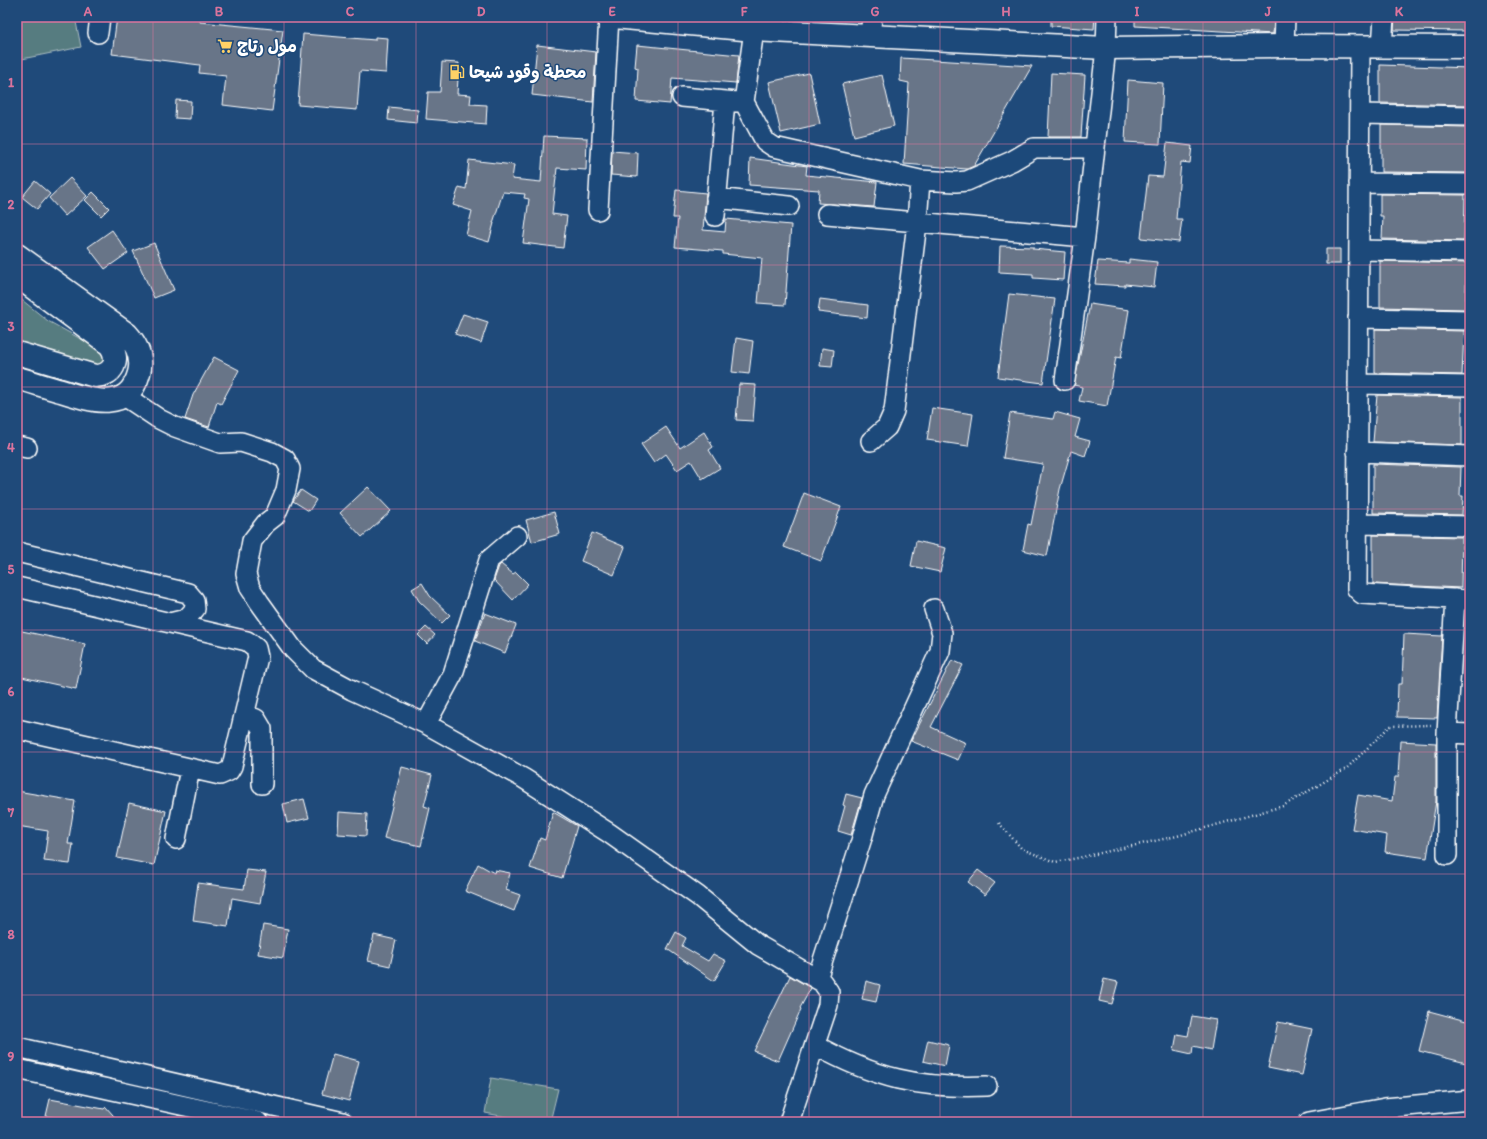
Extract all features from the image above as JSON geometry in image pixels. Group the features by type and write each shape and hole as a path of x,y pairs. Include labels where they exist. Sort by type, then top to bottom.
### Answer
{"main road":[{"path":"614,17 654,19 754,30 871,27 1106,48 1284,46 1470,47"},
{"path":"17,254 133,340 140,357 140,365 135,382 123,395 115,399 98,402 17,378"},
{"path":"17,276 110,345 116,355 116,361 114,366 106,374 95,376 17,353"}],"street":[{"path":"598,210 609,17"},
{"path":"1065,380 1085,237 1106,48 1107,17"},
{"path":"1284,46 1285,17"},
{"path":"1382,47 1384,17"},
{"path":"754,30 744,102 765,141 774,147 920,180 956,182 967,181 1012,161 1034,148 1095,148"},
{"path":"1360,47 1356,585 1360,593 1462,600 1462,626 1448,729 1447,856"},
{"path":"682,97 744,102"},
{"path":"725,101 716,207 789,206"},
{"path":"1360,114 1470,116"},
{"path":"871,441 887,427 894,412 917,223 920,180"},
{"path":"1359,183 1470,184"},
{"path":"827,214 1085,237"},
{"path":"1359,250 1470,252"},
{"path":"1358,318 1470,320"},
{"path":"1358,384 1470,386"},
{"path":"123,395 159,419 176,427 220,443 241,442 272,452 285,459 290,469 286,490 275,516 266,523 252,541 246,574 250,588 293,649 313,670 352,690 426,724 523,778 609,833 698,896 758,945 817,980 826,987 830,999 789,1122"},
{"path":"1357,452 1470,456"},
{"path":"1357,524 1470,526"},
{"path":"426,724 453,674 489,560 517,536"},
{"path":"17,552 183,591 192,597 199,621 206,631"},
{"path":"17,586 247,641 256,648 258,658 234,761 229,770 220,775 17,729"},
{"path":"817,980 874,795 940,651 942,633 934,608"},
{"path":"170,623 186,619 195,609"},
{"path":"245,714 256,719 262,729 262,784"},
{"path":"1448,729 1470,734"},
{"path":"176,839 190,769"},
{"path":"815,1045 848,1063 898,1080 927,1086 988,1086"},
{"path":"17,1047 343,1122"},
{"path":"17,1069 258,1122"},
{"path":"1309,1122 1385,1108 1470,1100"}],"path":[{"path":"999,823 1022,849 1055,862 1078,858 1177,836 1283,806 1346,769 1390,726 1448,729"}],"green space":[{"path":"17,17 75,17 81,47 17,60"},
{"path":"17,296 48,321 108,354 106,371 17,346"},
{"path":"491,1078 558,1089 550,1122 533,1122 485,1113"}],"building":[{"path":"117,17 192,17 200,18 200,22 283,30 272,111 223,105 226,76 199,73 200,65 112,54"},
{"path":"1051,17 1095,17 1094,29 1051,26"},
{"path":"1135,17 1274,17 1273,34 1135,26"},
{"path":"1395,17 1469,17 1469,31 1394,30"},
{"path":"303,34 375,40 375,37 388,38 386,73 360,71 357,110 298,105"},
{"path":"537,45 596,52 593,102 532,95"},
{"path":"637,45 739,55 736,83 672,78 670,104 636,101 638,68 635,67"},
{"path":"901,58 1032,66 974,166 967,169 904,164 909,83 900,81"},
{"path":"442,62 459,63 457,94 471,95 470,104 487,105 486,124 426,119 428,92 440,92"},
{"path":"1380,65 1470,68 1470,105 1380,103"},
{"path":"809,73 820,124 781,133 769,82"},
{"path":"1051,73 1085,75 1081,137 1048,137"},
{"path":"882,75 894,126 854,136 842,84"},
{"path":"1128,80 1163,83 1160,144 1125,142"},
{"path":"176,100 191,101 190,119 175,118"},
{"path":"389,107 418,110 417,123 388,120"},
{"path":"1381,125 1467,127 1467,151 1470,151 1470,173 1381,172"},
{"path":"544,136 587,138 586,170 557,168 552,214 567,216 563,248 523,243 529,199 524,198 525,194 503,192 493,223 489,242 466,235 472,211 453,205 459,187 466,189 469,160 514,165 512,179 541,182"},
{"path":"1167,143 1192,146 1190,163 1181,162 1176,219 1182,219 1179,242 1141,238 1148,176 1163,177"},
{"path":"612,151 638,153 637,177 611,175"},
{"path":"750,158 807,166 806,175 877,182 874,207 818,203 819,190 749,185"},
{"path":"70,178 87,196 65,216 49,198"},
{"path":"35,181 50,194 37,209 22,197"},
{"path":"676,190 706,193 703,230 725,232 726,219 791,225 785,305 758,303 762,258 723,254 723,251 675,247 678,218 673,218"},
{"path":"93,192 109,208 101,216 85,200"},
{"path":"1380,194 1465,195 1464,241 1382,239 1383,216 1380,216"},
{"path":"112,230 128,253 105,269 88,247"},
{"path":"154,243 174,290 154,298 133,251"},
{"path":"1000,246 1033,247 1033,249 1065,252 1063,280 1033,278 1033,274 999,272"},
{"path":"1326,249 1340,249 1340,264 1326,264"},
{"path":"1129,259 1157,262 1154,287 1125,284 1125,286 1095,284 1098,261 1129,263"},
{"path":"1380,261 1467,263 1465,309 1380,307"},
{"path":"1009,294 1055,299 1043,383 998,377"},
{"path":"820,299 868,305 867,318 818,312"},
{"path":"1090,304 1129,310 1121,358 1116,357 1107,406 1079,401 1082,387 1074,385"},
{"path":"463,314 488,322 481,343 455,334"},
{"path":"1375,329 1464,331 1462,375 1375,373"},
{"path":"736,338 753,341 749,374 732,372"},
{"path":"822,348 834,350 832,367 820,366"},
{"path":"214,357 239,370 221,404 217,402 209,427 185,419 193,395"},
{"path":"739,384 756,385 753,421 736,420"},
{"path":"1377,395 1462,397 1462,445 1373,442"},
{"path":"932,408 973,414 968,446 927,440"},
{"path":"1055,412 1080,419 1075,437 1090,441 1085,456 1071,451 1060,489 1047,556 1023,550 1028,524 1031,525 1043,464 1003,458 1010,413 1053,419"},
{"path":"666,427 680,448 704,432 713,447 709,450 720,468 702,479 691,461 677,470 666,454 654,463 641,444"},
{"path":"1373,464 1461,467 1460,496 1463,496 1462,515 1373,513"},
{"path":"368,487 391,511 362,537 340,513"},
{"path":"301,490 316,500 309,511 293,501"},
{"path":"804,493 841,507 821,561 784,547"},
{"path":"554,512 560,534 532,542 526,520"},
{"path":"592,533 625,547 614,575 581,561"},
{"path":"1373,535 1462,537 1461,588 1373,584"},
{"path":"916,541 946,548 940,572 911,566"},
{"path":"501,564 513,574 516,572 528,584 513,600 494,580"},
{"path":"422,583 430,596 450,615 442,623 419,601 412,589"},
{"path":"485,613 516,625 505,653 475,641"},
{"path":"426,627 435,635 427,644 418,635"},
{"path":"17,630 85,644 76,689 17,676"},
{"path":"1404,634 1442,636 1437,718 1397,717 1398,684 1402,684"},
{"path":"952,660 963,665 931,727 966,743 958,760 911,741"},
{"path":"1400,741 1436,743 1436,801 1427,858 1385,852 1387,835 1352,829 1358,795 1392,801 1395,777 1398,777"},
{"path":"402,767 432,775 424,806 430,808 421,846 384,838"},
{"path":"17,791 75,801 68,844 73,844 70,864 44,861 48,831 17,826"},
{"path":"846,794 862,798 851,835 838,831 845,806 843,805"},
{"path":"304,799 309,818 287,823 283,804"},
{"path":"129,803 166,811 154,865 117,858"},
{"path":"339,812 367,814 366,836 338,834"},
{"path":"553,812 577,826 562,878 530,868 540,838 545,840"},
{"path":"478,864 494,873 495,870 510,873 506,890 520,895 514,911 465,891"},
{"path":"247,870 266,872 260,903 232,898 228,926 193,921 198,883 244,889"},
{"path":"978,870 995,883 985,895 968,882"},
{"path":"263,925 288,929 283,958 258,954"},
{"path":"676,932 686,938 682,946 708,961 713,954 726,961 714,981 667,949"},
{"path":"374,935 396,940 390,966 368,961"},
{"path":"790,976 811,988 800,1008 801,1009 778,1061 754,1051"},
{"path":"1104,979 1118,982 1112,1004 1099,1001"},
{"path":"866,981 880,985 876,1002 862,999"},
{"path":"1429,1011 1470,1022 1470,1064 1419,1051"},
{"path":"1192,1016 1216,1020 1211,1050 1193,1046 1192,1054 1174,1050 1177,1034 1188,1036"},
{"path":"1278,1022 1312,1029 1302,1075 1268,1068"},
{"path":"928,1040 949,1045 945,1066 923,1061"},
{"path":"333,1054 359,1061 349,1101 322,1094"},
{"path":"50,1099 104,1109 106,1107 119,1122 81,1122 46,1116"}],"place":[{"name":"مول رتاج","path":"225,46"},
{"name":"محطة وقود شيحا","path":"457,72"}]}
